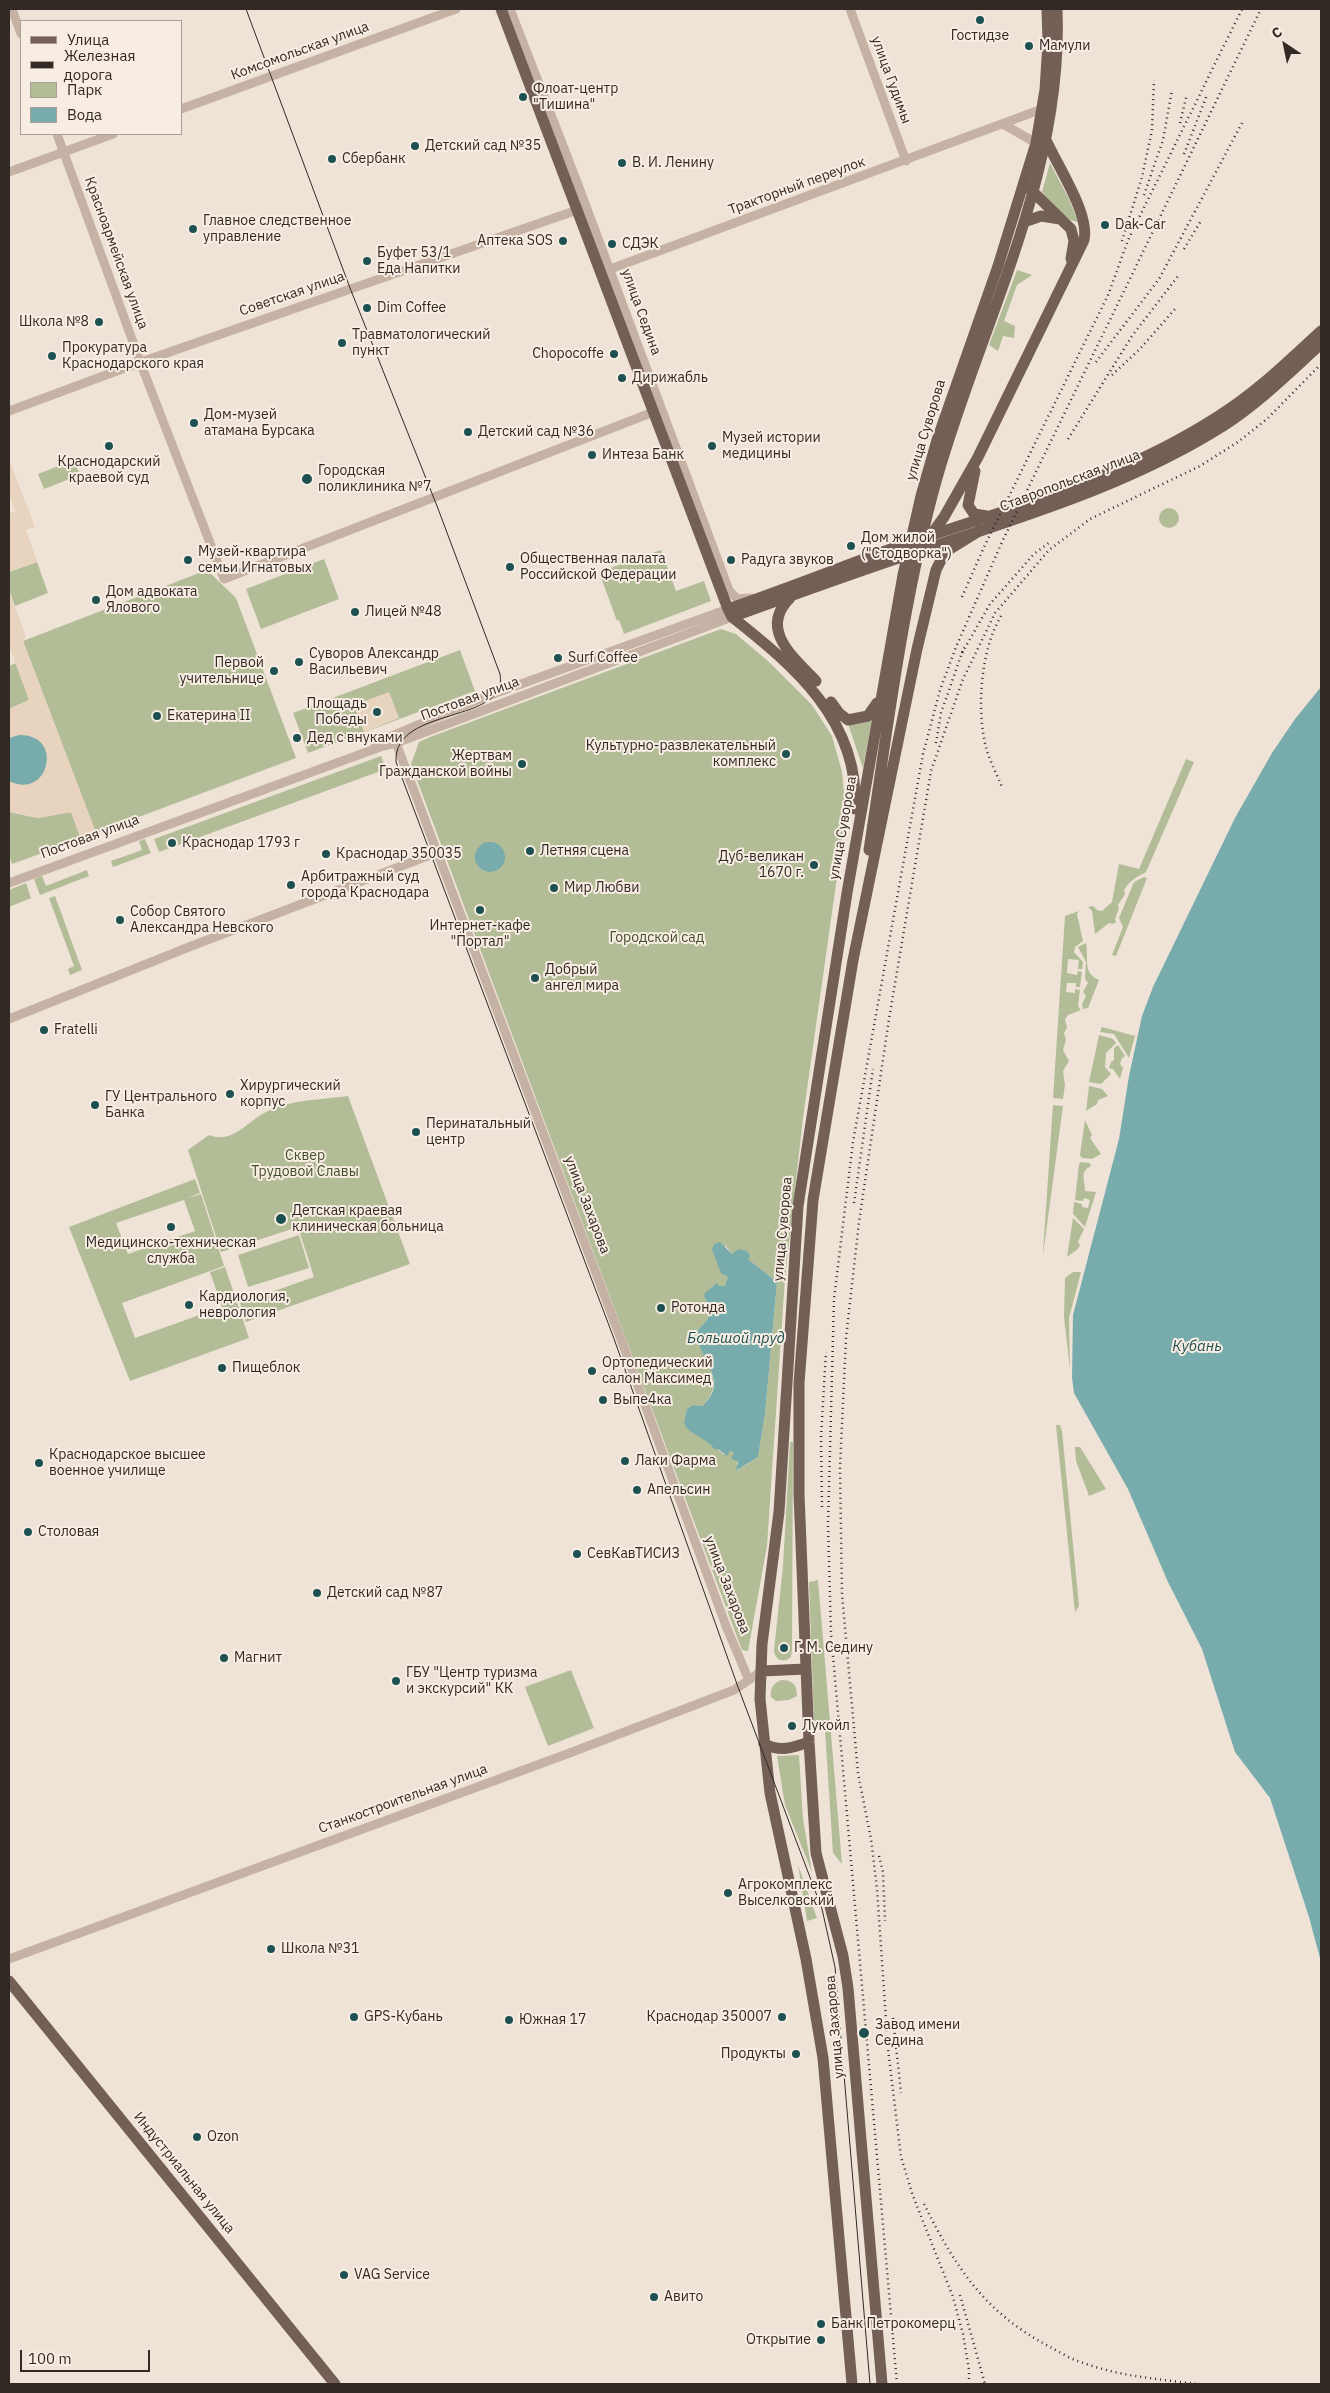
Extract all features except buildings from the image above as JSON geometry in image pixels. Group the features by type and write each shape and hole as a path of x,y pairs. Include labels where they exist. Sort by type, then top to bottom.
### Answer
{"main road":[{"name":"улица Седина","path":"500,9 605,271 730,613"},
{"name":"улица Суворова","path":"1041,142 1042,109 1048,50 1047,9"},
{"name":"улица Суворова","path":"806,1669 799,1494 799,1383 813,1200 853,960 890,677 935,486 1029,188 1041,142 1057,65 1057,9"},
{"path":"930,536 944,517 978,457 1084,240 1084,224 1077,204 1041,142"},
{"name":"улица Суворова","path":"1003,268 1024,222 1029,188"},
{"path":"1029,188 1073,232 1072,252 1066,277"},
{"path":"1024,222 1041,216 1062,220"},
{"path":"1073,232 1078,231 1084,224"},
{"name":"Ставропольская улица","path":"884,552 1103,476 1187,435 1245,398 1321,330"},
{"name":"Ставропольская улица","path":"914,553 1108,485 1189,446 1240,414 1321,344"},
{"name":"Ставропольская улица","path":"978,457 968,505 978,516 998,514"},
{"name":"улица Суворова","path":"853,960 917,649 936,570 945,552 979,531"},
{"name":"Постовая улица","path":"730,613 763,597 884,552"},
{"name":"Постовая улица","path":"730,613 792,596 914,553"},
{"path":"792,596 779,611 780,639 784,646 816,681 839,713 848,720 868,716 873,712 882,690"},
{"path":"730,613 807,683 829,710 847,752 856,794 853,861"},
{"name":"улица Суворова","path":"762,1671 762,1644 779,1512 798,1206 882,690 890,677"},
{"name":"Станкостроительная улица","path":"762,1671 806,1669"},
{"name":"улица Захарова","path":"806,1669 816,1852 844,1956 848,1988 882,2384"},
{"name":"улица Захарова","path":"762,1671 760,1699 770,1793 806,1959 823,2058 852,2384"},
{"path":"764,1744 783,1750 809,1742"},
{"name":"Индустриальная улица","path":"9,1981 335,2384"}],"street":[{"path":"12,9 20,31"},
{"name":"Комсомольская улица","path":"182,109 456,9"},
{"name":"улица Седина","path":"510,9 581,209"},
{"name":"улица Гудимы","path":"850,9 906,161"},
{"name":"Тракторный переулок","path":"605,271 1042,109"},
{"path":"1003,124 1041,142"},
{"name":"Красноармейская улица","path":"57,135 224,579 657,411"},
{"path":"9,172 110,135"},
{"name":"Советская улица","path":"9,411 141,362 581,209"},
{"name":"улица Седина","path":"657,411 731,594 740,599 763,597"},
{"name":"Постовая улица","path":"9,883 374,749 396,743 730,613"},
{"name":"Постовая улица","path":"9,877 373,744 485,697 730,613"},
{"name":"улица Захарова","path":"396,743 619,1334 726,1626 748,1678"},
{"path":"9,1019 189,947 438,852"},
{"name":"Станкостроительная улица","path":"9,1959 567,1754 734,1690 748,1678 762,1671"}],"green space":[{"path":"1050,163 1069,199 1078,222 1063,215 1042,192"},
{"path":"1017,270 1032,275 1017,285 1004,321 1015,326 1014,338 1003,336 998,351 989,345"},
{"path":"74,460 80,475 44,489 38,474"},
{"path":"1169,508 1176,511 1179,518 1176,525 1169,528 1162,525 1159,518 1162,511"},
{"path":"661,550 676,591 704,581 711,601 624,634 619,620 617,621 599,572"},
{"path":"324,559 339,599 261,629 246,589"},
{"path":"37,562 48,593 15,606 9,590 9,572"},
{"path":"207,570 236,598 296,758 96,833 23,641"},
{"name":"Городской сад","path":"721,629 736,634 769,662 812,705 832,736 842,772 846,813 803,1118 785,1278 767,1546 748,1651 742,1650 411,764 419,742","holes":["725,1245 732,1254 748,1259 777,1282 765,1414 758,1457 737,1471 737,1460 733,1453 730,1451 723,1454 709,1441 696,1435 694,1405 702,1406 713,1389 711,1370 696,1332 708,1319 710,1307 704,1297 713,1286 725,1287 728,1280"]},
{"path":"460,650 475,691 308,753 293,713"},
{"path":"16,663 29,700 9,709 9,666"},
{"path":"872,719 863,768 848,724"},
{"path":"381,756 386,769 159,852 154,839"},
{"path":"1186,759 1194,762 1146,872 1133,880 1124,891 1125,894 1118,905 1116,922 1113,924 1109,923 1095,934 1092,911 1088,907 1093,906 1097,910 1102,911 1112,902 1119,864 1139,869"},
{"path":"9,812 38,818 71,812 81,839 12,864 9,855"},
{"path":"145,839 151,853 113,867 111,861 142,850 139,841"},
{"path":"87,870 89,876 40,895 34,879 42,876 46,886"},
{"path":"1144,877 1147,878 1116,956 1112,955 1123,927 1119,918 1134,882"},
{"path":"26,883 31,898 9,907 9,890"},
{"path":"55,896 82,970 70,975 68,969 74,966 49,898"},
{"path":"1079,911 1077,914 1083,941 1075,947 1074,952 1083,962 1082,969 1078,969 1079,960 1068,959 1067,973 1077,975 1078,971 1082,972 1080,987 1076,987 1076,983 1067,983 1066,992 1075,993 1075,989 1080,990 1078,1006 1081,1010 1068,1015 1065,1019 1067,1028 1064,1033 1066,1040 1063,1050 1069,1061 1063,1071 1065,1085 1063,1099 1053,1098 1065,916"},
{"path":"1086,943 1088,969 1099,980 1088,1008 1083,1009 1082,1004 1086,996 1083,992 1088,983 1085,979 1086,962 1078,947"},
{"path":"1102,1027 1135,1036 1129,1058 1114,1034 1100,1032"},
{"path":"1099,1035 1113,1039 1116,1043 1106,1053 1105,1067 1111,1074 1101,1084 1089,1082"},
{"path":"1118,1045 1125,1056 1120,1064 1123,1068 1120,1079 1113,1069 1109,1068 1114,1060 1114,1048"},
{"path":"1089,1086 1102,1089 1108,1096 1098,1100 1097,1104 1086,1111"},
{"name":"Сквер Трудовой Славы","path":"348,1096 410,1264 246,1322 240,1303 314,1277 298,1227 221,1252 188,1150 209,1135 225,1137 232,1135 257,1117 274,1108 305,1101"},
{"path":"1053,1105 1063,1106 1043,1255 1043,1252"},
{"path":"1085,1120 1092,1135 1090,1138 1101,1154 1092,1159 1082,1158 1080,1155"},
{"path":"1081,1162 1090,1163 1091,1166 1084,1173 1085,1191 1096,1192 1085,1227 1073,1214 1074,1202 1088,1208 1090,1200 1084,1198 1083,1201 1075,1200 1079,1164"},
{"path":"195,1179 200,1193 187,1198 201,1194 224,1266 122,1303 135,1338 222,1307 210,1272 225,1267 249,1338 130,1381 69,1227","holes":["184,1200 195,1231 128,1254 116,1223"]},
{"path":"1073,1218 1084,1229 1078,1242 1080,1245 1078,1249 1067,1257"},
{"path":"299,1235 309,1268 248,1287 238,1255"},
{"path":"1073,1272 1081,1272 1069,1318 1070,1369 1064,1317 1065,1278"},
{"path":"1056,1425 1060,1425 1062,1431 1079,1606 1075,1612"},
{"path":"790,1442 793,1442 792,1649 791,1657 780,1660 774,1650 783,1566"},
{"path":"1075,1447 1080,1447 1106,1489 1089,1496 1076,1461"},
{"path":"818,1580 842,1864 833,1853 825,1730 814,1724 809,1582"},
{"path":"571,1670 594,1728 548,1746 525,1687"},
{"path":"781,1680 793,1684 796,1688 797,1696 789,1700 776,1701 771,1697 773,1687"},
{"path":"799,1755 803,1819 812,1872 785,1805 777,1756"},
{"path":"798,1865 817,1918 807,1921"}],"shaded area":[{"path":"9,459 35,527 26,530 37,562 9,572 9,514 15,511 9,494"},
{"path":"9,590 26,637 23,641 96,833 81,839 71,812 38,818 9,812 9,781 25,784 46,768 47,757 35,738 19,735 9,738 9,709 29,700 9,650"},
{"name":"Площадь Победы","path":"389,692 399,718 364,732 354,705"}],"water":[{"name":"Кубань","path":"1321,687 1321,1962 1309,1917 1270,1798 1235,1752 1202,1649 1168,1582 1128,1489 1074,1393 1072,1378 1073,1315 1119,1139 1129,1076 1142,1016 1153,987 1235,818 1272,753 1295,719"},
{"path":"19,735 33,738 42,745 47,754 46,765 42,775 34,782 23,785 9,781 9,738"},
{"path":"490,842 501,846 505,857 501,868 490,872 479,868 475,857 479,846"},
{"name":"Большой пруд","path":"720,1242 732,1254 739,1249 747,1251 750,1256 748,1259 777,1282 765,1414 758,1457 736,1471 738,1462 731,1458 734,1453 730,1451 727,1456 718,1449 715,1450 711,1445 690,1431 684,1423 687,1409 694,1405 702,1406 710,1397 714,1387 714,1378 696,1332 708,1319 710,1307 704,1297 705,1293 717,1283 719,1286 725,1286 728,1277 721,1273 712,1250 714,1244"}],"tram line":[{"path":"246,9 350,288 437,506 500,674 498,690 487,701 412,731 400,744 396,762 613,1336 738,1687 822,1909 835,1967 870,2384"}],"railway":[{"path":"962,597 984,547 1109,293 1128,240 1242,9"},
{"path":"897,2384 831,1633 828,1525 834,1299 853,1142 923,754 940,690 956,647 1002,542 1261,9"},
{"path":"1122,241 1142,177 1152,130 1154,80"},
{"path":"1144,195 1163,140 1172,90"},
{"path":"1180,123 1187,94"},
{"path":"1184,154 1207,95"},
{"path":"1096,362 1159,279 1242,123"},
{"path":"1184,249 1202,219"},
{"path":"1068,439 1132,336 1178,276"},
{"path":"1112,375 1140,349 1175,309"},
{"path":"969,2384 969,2370 963,2334 953,2297 913,2196 901,2157 888,2049 877,1889 871,1839 858,1773 842,1594 840,1467 846,1338 859,1222 889,1019 931,771 963,679 995,613 1049,550 1090,519 1200,466 1238,442 1267,419 1321,364"},
{"path":"962,653 990,604 1034,554 1050,542"},
{"path":"1001,616 988,647 984,664 981,701 987,751 1002,787"},
{"path":"936,743 941,713 964,647"},
{"path":"854,1203 873,1069"},
{"path":"822,1507 821,1437 826,1352"},
{"path":"879,1856 883,1872 885,1921"},
{"path":"893,2018 901,2093"},
{"path":"924,2204 948,2248 974,2286 1007,2319 1027,2333 1069,2357 1095,2367 1138,2376 1197,2384"},
{"path":"960,2295 985,2384"}],"place":[{"name":"Гостидзе","path":"980,20"},
{"name":"Мамули","path":"1029,46"},
{"name":"Флоат-центр \"Тишина\"","path":"523,97"},
{"name":"Детский сад №35","path":"415,146"},
{"name":"Сбербанк","path":"332,159"},
{"name":"В. И. Ленину","path":"622,163"},
{"name":"Dak-Car","path":"1105,225"},
{"name":"Главное следственное управление","path":"193,229"},
{"name":"Аптека SOS","path":"563,241"},
{"name":"СДЭК","path":"612,244"},
{"name":"Буфет 53/1 Еда Напитки","path":"367,261"},
{"name":"Dim Coffee","path":"367,308"},
{"name":"Школа №8","path":"99,322"},
{"name":"Травматологический пункт","path":"342,343"},
{"name":"Chopocoffe","path":"614,354"},
{"name":"Прокуратура Краснодарского края","path":"52,356"},
{"name":"Дирижабль","path":"622,378"},
{"name":"Дом-музей атамана Бурсака","path":"194,423"},
{"name":"Детский сад №36","path":"468,432"},
{"name":"Краснодарский краевой суд","path":"109,446"},
{"name":"Музей истории медицины","path":"712,446"},
{"name":"Интеза Банк","path":"592,455"},
{"name":"Городская поликлиника №7","path":"307,479"},
{"name":"Дом жилой (\"Стодворка\")","path":"851,546"},
{"name":"Музей-квартира семьи Игнатовых","path":"188,560"},
{"name":"Радуга звуков","path":"731,560"},
{"name":"Общественная палата Российской Федерации","path":"510,567"},
{"name":"Дом адвоката Ялового","path":"96,600"},
{"name":"Лицей №48","path":"355,612"},
{"name":"Surf Coffee","path":"558,658"},
{"name":"Суворов Александр Васильевич","path":"299,662"},
{"name":"Первой учительнице","path":"274,671"},
{"name":"Площадь Победы","path":"377,712"},
{"name":"Екатерина II","path":"157,716"},
{"name":"Дед с внуками","path":"297,738"},
{"name":"Культурно-развлекательный комплекс","path":"786,754"},
{"name":"Жертвам Гражданской войны","path":"522,764"},
{"name":"Краснодар 1793 г","path":"172,843"},
{"name":"Летняя сцена","path":"530,851"},
{"name":"Краснодар 350035","path":"326,854"},
{"name":"Дуб-великан 1670 г.","path":"814,865"},
{"name":"Арбитражный суд города Краснодара","path":"291,885"},
{"name":"Мир Любви","path":"554,888"},
{"name":"Интернет-кафе \"Портал\"","path":"480,910"},
{"name":"Собор Святого Александра Невского","path":"120,920"},
{"name":"Добрый ангел мира","path":"535,978"},
{"name":"Fratelli","path":"44,1030"},
{"name":"Хирургический корпус","path":"230,1094"},
{"name":"ГУ Центрального Банка","path":"95,1105"},
{"name":"Перинатальный центр","path":"416,1132"},
{"name":"Детская краевая клиническая больница","path":"281,1219"},
{"name":"Медицинско-техническая служба","path":"171,1227"},
{"name":"Кардиология, неврология","path":"189,1305"},
{"name":"Ротонда","path":"661,1308"},
{"name":"Пищеблок","path":"222,1368"},
{"name":"Ортопедический салон Максимед","path":"592,1371"},
{"name":"Выпе4ка","path":"603,1400"},
{"name":"Лаки Фарма","path":"625,1461"},
{"name":"Краснодарское высшее военное училище","path":"39,1463"},
{"name":"Апельсин","path":"637,1490"},
{"name":"Столовая","path":"28,1532"},
{"name":"СевКавТИСИЗ","path":"577,1554"},
{"name":"Детский сад №87","path":"317,1593"},
{"name":"Г. М. Седину","path":"784,1648"},
{"name":"Магнит","path":"224,1658"},
{"name":"ГБУ \"Центр туризма и экскурсий\" КК","path":"396,1681"},
{"name":"Лукойл","path":"792,1726"},
{"name":"Агрокомплекс Выселковский","path":"728,1893"},
{"name":"Школа №31","path":"271,1949"},
{"name":"GPS-Кубань","path":"354,2017"},
{"name":"Краснодар 350007","path":"782,2017"},
{"name":"Южная 17","path":"509,2020"},
{"name":"Завод имени Седина","path":"864,2033"},
{"name":"Продукты","path":"796,2054"},
{"name":"Ozon","path":"197,2137"},
{"name":"VAG Service","path":"344,2275"},
{"name":"Авито","path":"654,2297"},
{"name":"Банк Петрокомерц","path":"821,2324"},
{"name":"Открытие","path":"821,2340"}]}
